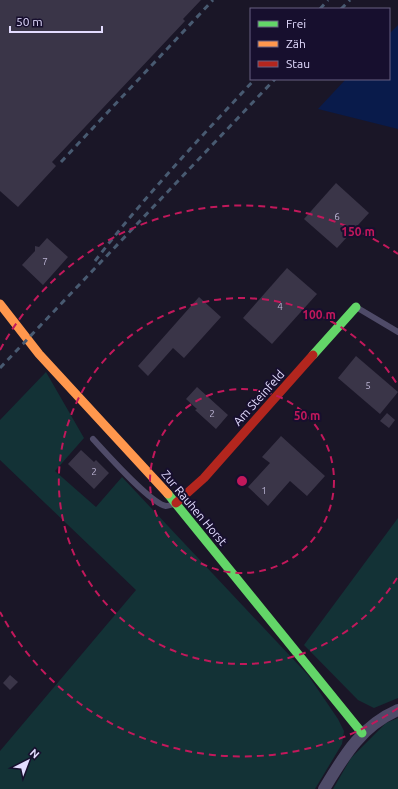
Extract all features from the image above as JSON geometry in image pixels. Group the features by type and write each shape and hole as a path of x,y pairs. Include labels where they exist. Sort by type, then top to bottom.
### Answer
{"street":[{"name":"Zur Rauhen Horst","path":"0,304 39,354 176,503 362,733"},
{"name":"Am Steinfeld","path":"176,503 204,478 356,307"},
{"path":"324,789 343,758 362,733 386,715 398,710"}],"lane":[{"path":"356,307 398,332"},
{"path":"93,440 136,484 156,501 167,506 176,503"}],"green space":[{"path":"46,372 84,438 55,471 96,507 122,477 308,675 338,719 344,731 342,744 315,789 0,789 0,751 136,590 0,460 0,420"},
{"path":"398,518 398,698 374,708 358,700 304,645"},
{"path":"398,718 398,789 333,789 351,758 386,723"}],"water":[{"path":"398,25 398,129 318,109 345,80 390,80 390,33"}],"building":[{"path":"0,0 201,0 183,19 185,21 52,162 56,166 18,207 0,191"},
{"path":"336,183 369,213 337,248 304,219"},
{"path":"47,238 68,257 43,285 22,265 35,251 35,246 39,247"},
{"path":"287,268 317,294 272,344 243,318"},
{"path":"199,297 221,317 184,358 173,348 148,376 138,366"},
{"path":"356,356 398,392 380,414 338,378"},
{"path":"197,387 228,415 216,429 195,410 197,409 186,399"},
{"path":"387,413 395,420 389,428 380,421"},
{"path":"281,436 325,476 307,496 290,481 268,506 248,487 270,463 262,457"},
{"path":"81,450 94,462 96,460 109,473 94,489 68,464"},
{"path":"10,675 18,682 10,690 3,683"}],"railway":[{"path":"61,162 213,0"},
{"path":"321,8 328,0"},
{"path":"342,8 350,0"},
{"path":"95,261 153,191 254,80"},
{"path":"0,368 274,80"}],"traffic: fast":[{"path":"313,355 356,307"},
{"path":"168,494 362,733"}],"traffic: slow":[{"path":"0,304 39,354 168,494"}],"traffic: jam":[{"path":"176,503 204,478 313,355"}]}
